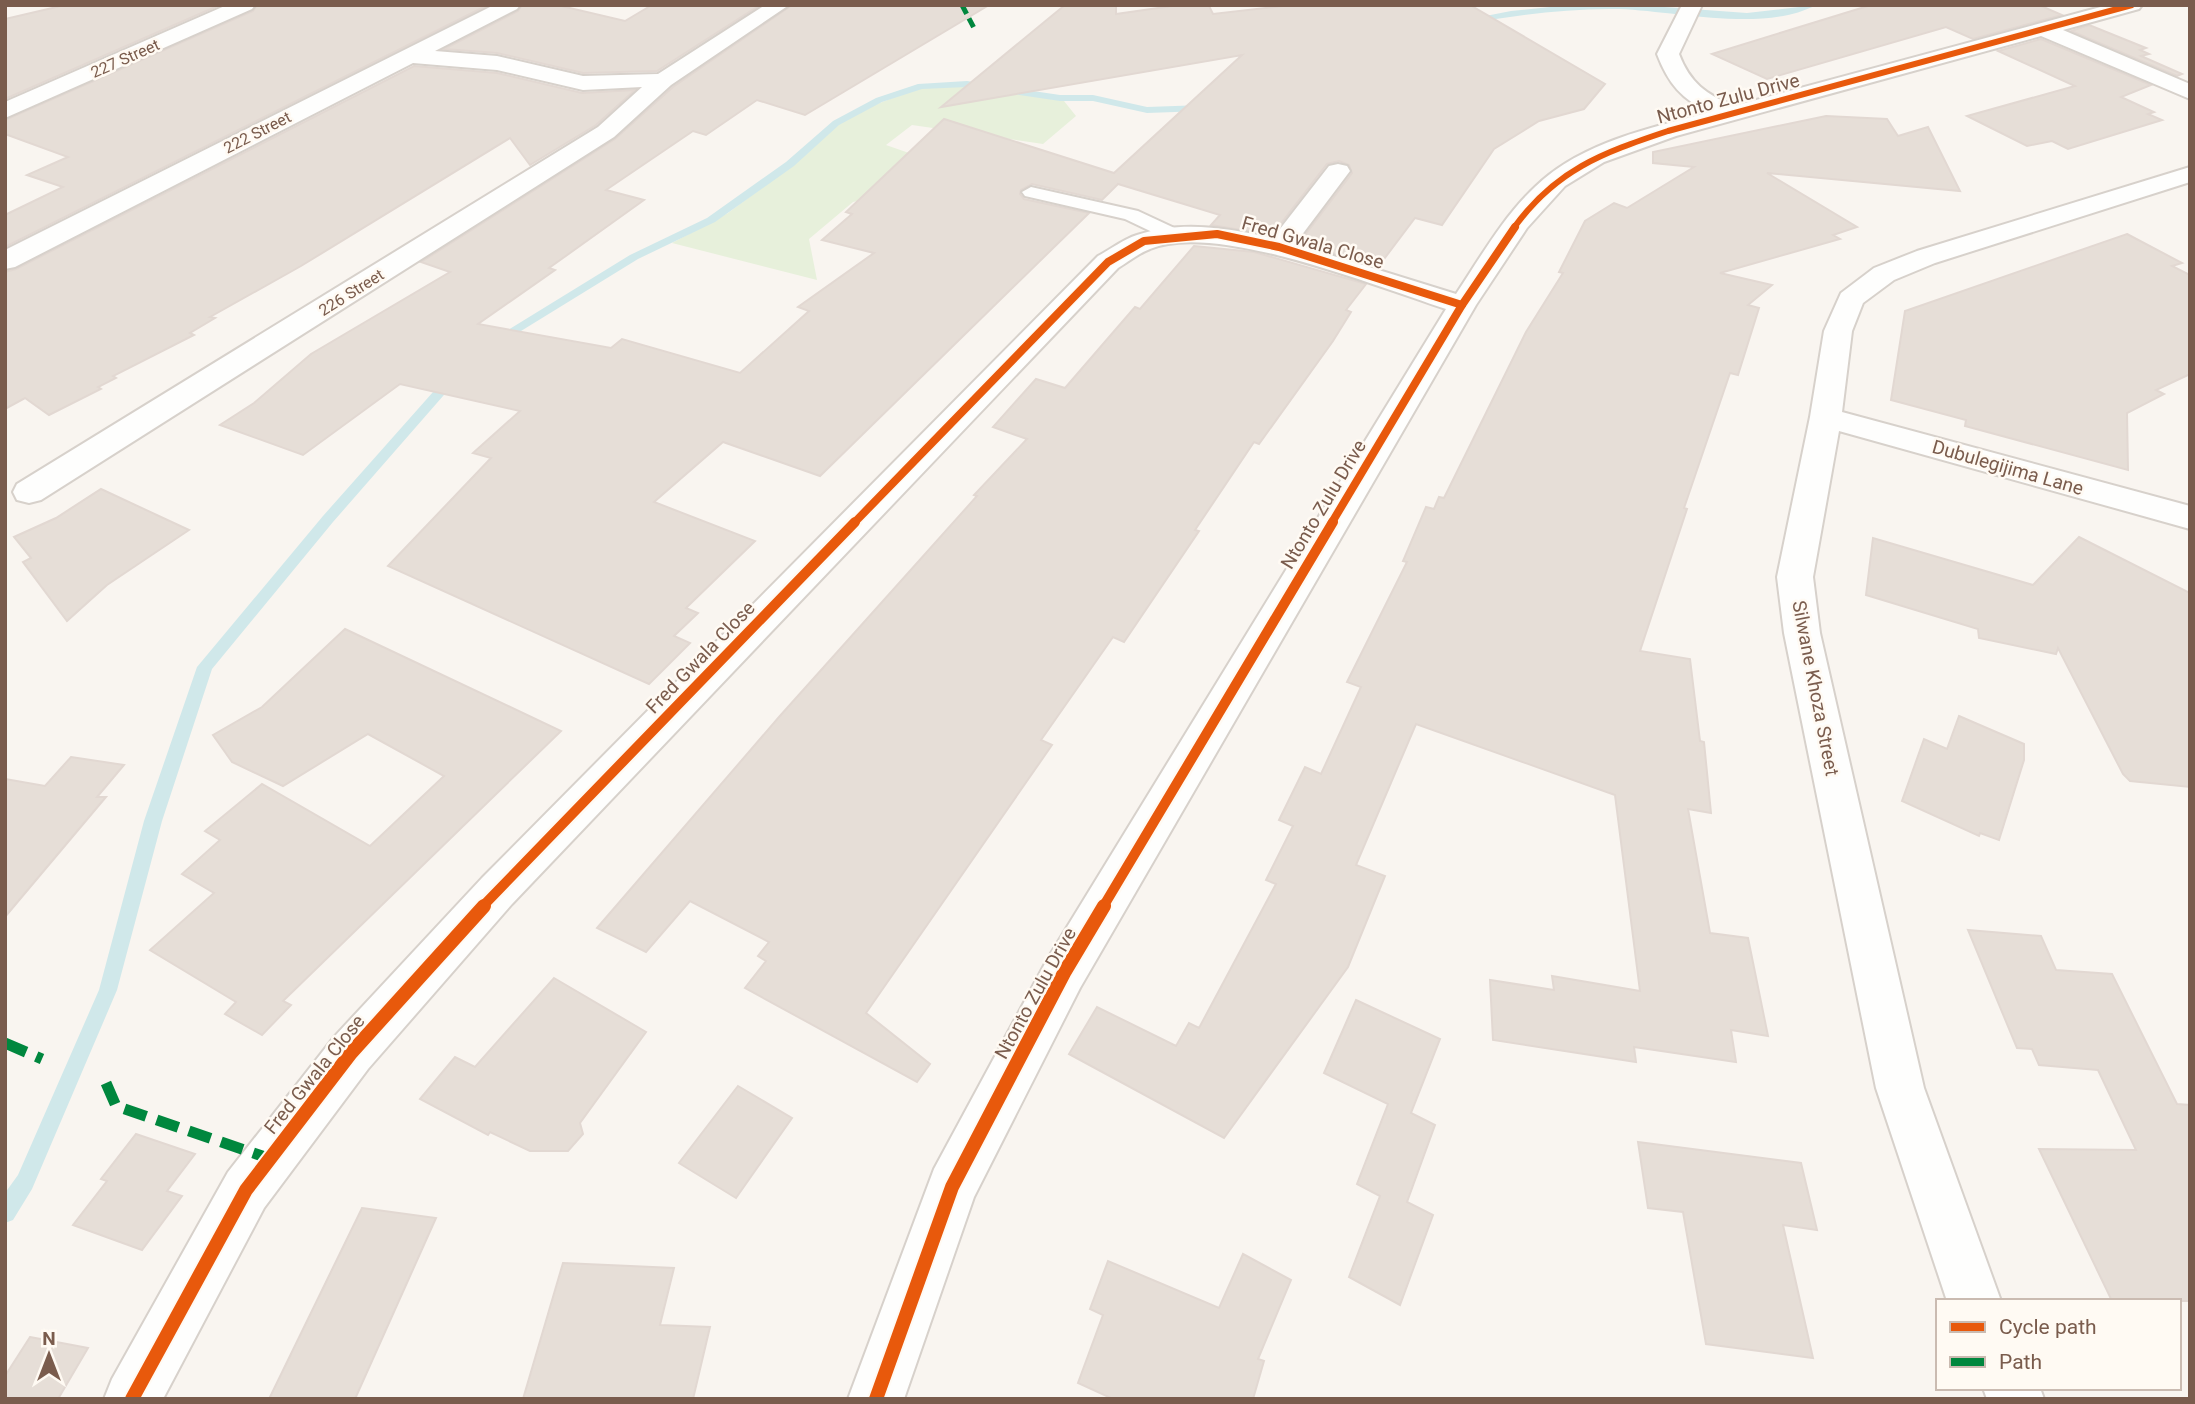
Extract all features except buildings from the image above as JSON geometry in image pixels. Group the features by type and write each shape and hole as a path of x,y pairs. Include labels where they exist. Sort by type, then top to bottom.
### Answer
{"street":[{"name":"227 Street","path":"5,111 245,5"},
{"name":"222 Street","path":"5,261 510,5"},
{"name":"226 Street","path":"29,492 606,132 663,80 779,5"},
{"name":"Ntonto Zulu Drive","path":"876,1399 951,1187 1064,972 1462,305 1517,224 1555,181 1604,152 2133,5"},
{"path":"1688,12 1668,54 1676,77 1695,98 1734,114"},
{"path":"2045,30 2190,92"},
{"path":"409,55 497,63 583,83 663,80"},
{"path":"1279,247 1338,171"},
{"name":"Silwane Khoza Street","path":"1973,1299 1900,1088 1802,633 1795,577 1826,416 1838,331 1851,299 1884,274 1926,257 2190,174"},
{"name":"Fred Gwala Close","path":"131,1399 246,1189 351,1053 497,891 1108,262 1144,241 1217,234 1279,247 1462,305"},
{"name":"Dubulegijima Lane","path":"1826,416 2190,517"}],"lane":[{"path":"1031,192 1131,215 1176,236"}],"green space":[{"path":"958,85 1064,101 1076,116 1043,144 912,125 886,145 992,182 915,187 853,202 809,239 817,280 672,243 728,213 790,167 829,130 857,112 918,88"}],"waterway":[{"path":"1469,20 1576,7 1641,8 1747,16 1812,5"},
{"path":"496,341 634,257 711,220 790,164 836,123 879,100 921,86 967,84 1060,98 1093,98 1147,110 1203,108"},
{"path":"5,1212 25,1182 108,990 153,821 205,667 328,519 453,377"}],"marked path":[{"path":"962,5 975,30"},
{"path":"5,1043 42,1059"},
{"path":"106,1083 116,1106 268,1158"}],"cycle path":[{"path":"876,1399 952,1187 1064,973 1462,305 1530,206 1556,181 1582,164 1610,151 1668,131 2132,5"},
{"path":"132,1399 246,1190 351,1053 497,891 1108,262 1144,241 1217,234 1279,247 1462,305"}]}
